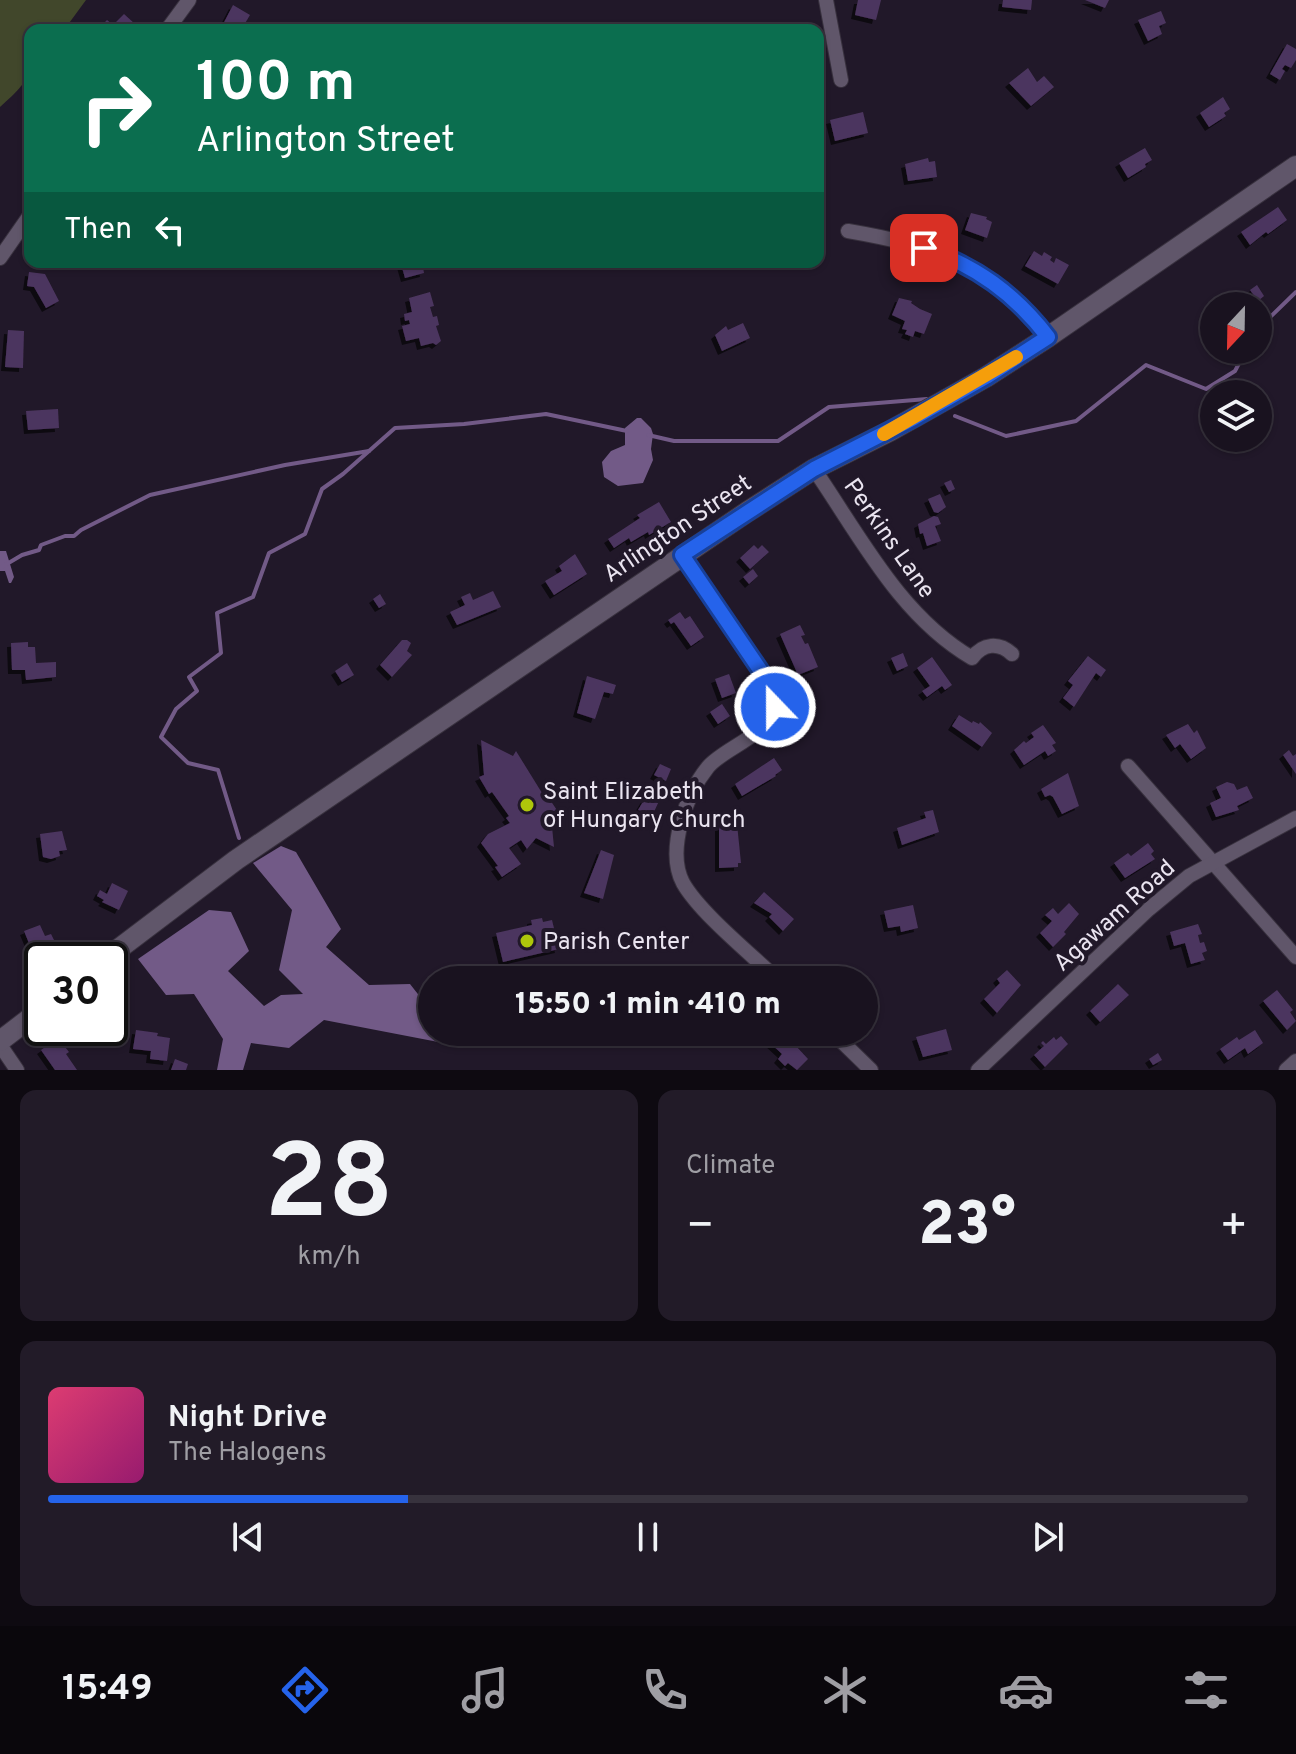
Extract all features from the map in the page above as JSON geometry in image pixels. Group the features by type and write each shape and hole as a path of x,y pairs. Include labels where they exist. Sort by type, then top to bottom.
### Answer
{"street":[{"path":"171,24 189,0"},
{"path":"826,0 841,80"},
{"name":"Arlington Street","path":"128,942 236,860 682,555 814,469 986,377 1296,166"},
{"path":"0,258 24,224"},
{"path":"848,231 924,248 969,266 1020,304 1048,337"},
{"name":"Perkins Lane","path":"814,469 921,620 972,658 979,650 994,645 1012,654"},
{"path":"682,555 773,689 776,701 765,725 714,761 703,774 679,827 677,865 684,884 698,902 764,966"},
{"path":"1128,766 1296,957"},
{"name":"Agawam Road","path":"982,1069 1149,909 1189,876 1296,818"},
{"path":"17,1070 0,1043 24,1024"},
{"path":"846,1046 871,1070"},
{"path":"1286,1070 1296,1061"}],"green space":[{"path":"0,0 86,0 68,24 24,24 24,82 0,107"}],"shaded area":[{"path":"637,418 651,428 653,460 643,483 618,486 604,477 602,462 611,451 625,445 625,428"},
{"path":"0,551 6,551 14,577 11,583 5,571 0,571"},
{"path":"281,846 296,852 341,929 326,947 369,985 410,984 418,994 418,1038 324,1020 289,1048 251,1043 243,1070 217,1070 223,1039 194,994 166,995 138,959 209,910 231,912 249,951 228,971 264,1006 281,995 303,994 279,970 292,910 253,863"}],"building":[{"path":"858,0 881,0 876,20 855,15"},
{"path":"1003,0 1032,0 1031,10 1002,7"},
{"path":"1085,0 1109,0 1105,8"},
{"path":"233,5 250,15 245,24 223,24"},
{"path":"1161,11 1166,23 1159,26 1162,34 1148,41 1138,20"},
{"path":"124,14 135,24 114,24"},
{"path":"1287,44 1296,49 1296,60 1291,68 1285,65 1280,80 1270,74"},
{"path":"1028,68 1037,82 1044,76 1054,87 1031,106 1009,83"},
{"path":"1223,97 1230,109 1224,113 1226,116 1209,127 1200,113"},
{"path":"863,112 868,133 835,141 830,120"},
{"path":"1145,148 1152,160 1128,178 1119,163"},
{"path":"928,158 929,162 935,161 937,177 908,181 905,164"},
{"path":"1278,207 1287,220 1250,245 1241,232"},
{"path":"971,213 987,217 992,222 987,238 965,230"},
{"path":"1034,251 1042,256 1044,252 1052,257 1050,260 1054,263 1056,258 1069,265 1058,284 1025,266"},
{"path":"402,268 423,268 424,273 405,278"},
{"path":"29,272 45,274 59,301 46,308 34,287 27,286"},
{"path":"1257,285 1261,292 1251,292"},
{"path":"430,292 434,306 430,307 433,317 437,316 439,325 436,326 441,341 436,345 421,346 419,338 406,341 402,326 410,324 409,320 405,321 404,314 412,312 409,298"},
{"path":"899,298 912,301 932,314 924,334 915,331 913,337 905,334 907,330 902,329 905,321 892,315"},
{"path":"743,323 750,338 722,351 715,335 726,326 728,330"},
{"path":"8,330 24,331 23,368 5,367"},
{"path":"58,409 59,428 28,430 26,411"},
{"path":"951,480 955,489 949,492 944,483"},
{"path":"940,494 946,507 938,513 934,512 928,499"},
{"path":"659,502 671,522 631,542 629,538 614,548 608,539"},
{"path":"934,516 941,524 935,526 941,541 927,546 918,524"},
{"path":"754,545 758,549 762,545 769,552 750,569 740,558"},
{"path":"575,554 587,574 554,595 545,581 562,571 559,566"},
{"path":"753,569 758,576 749,584 743,577"},
{"path":"493,591 501,607 457,625 450,612 465,605 461,597 470,593 473,600"},
{"path":"380,594 386,604 379,608 373,599"},
{"path":"680,612 685,619 690,616 704,637 691,646 674,622 671,624 668,620"},
{"path":"800,625 805,635 801,636 805,644 808,643 818,667 798,675 780,634"},
{"path":"402,640 411,643 407,651 412,655 392,677 380,665"},
{"path":"28,642 28,647 35,647 36,663 56,662 56,677 26,680 25,670 12,670 11,643"},
{"path":"903,653 908,666 897,671 891,658"},
{"path":"1088,656 1106,670 1101,677 1096,673 1074,707 1063,698 1073,685 1068,681"},
{"path":"932,657 952,685 945,690 942,686 927,697 922,691 930,686 917,668"},
{"path":"347,663 354,675 342,682 335,671"},
{"path":"729,674 736,693 722,698 715,679"},
{"path":"587,676 616,685 613,694 604,692 595,719 577,713"},
{"path":"722,704 730,716 718,724 710,712"},
{"path":"959,715 972,723 980,722 992,733 982,747 952,726"},
{"path":"1188,724 1194,733 1197,730 1206,748 1191,759 1180,744 1175,748 1166,735"},
{"path":"1043,725 1056,743 1052,745 1056,751 1048,756 1045,751 1024,765 1014,750 1034,737 1031,733"},
{"name":"Saint Elizabeth of Hungary Church","path":"481,740 513,756 516,751 542,793 544,791 565,822 552,827 554,847 536,838 527,849 521,840 509,848 521,864 502,877 481,843 488,834 510,823 506,818 509,816 492,792 489,794 479,777 484,775"},
{"path":"1289,750 1293,756 1296,754 1296,774 1283,755"},
{"path":"774,758 782,770 742,796 735,784"},
{"path":"660,764 671,769 666,781 654,775"},
{"path":"1068,773 1079,806 1062,814 1053,797 1045,797 1041,789"},
{"path":"1227,782 1234,784 1237,790 1247,786 1253,798 1237,806 1239,810 1216,817 1210,803 1221,798 1216,787"},
{"path":"653,785 658,788 654,796 660,799 652,816 647,814 643,822 638,820 642,811 638,810"},
{"path":"933,810 939,832 902,845 897,828 926,818 924,812"},
{"path":"737,824 741,863 738,867 719,868 719,826"},
{"path":"62,831 67,850 59,851 60,856 51,859 43,857 40,834"},
{"path":"1148,843 1155,859 1125,878 1114,863 1128,853 1131,856"},
{"path":"601,850 614,855 603,899 584,893"},
{"path":"112,883 128,891 119,910 97,896 100,890 107,894"},
{"path":"764,892 794,919 783,931 769,917 772,914 754,903"},
{"path":"1069,903 1079,914 1053,947 1040,933 1052,921 1045,915 1053,908 1058,914"},
{"path":"913,905 918,928 901,932 900,926 888,928 884,911"},
{"name":"Parish Center","path":"542,918 543,922 552,920 559,949 503,962 496,933 532,925 531,920"},
{"path":"1198,924 1202,934 1198,935 1200,943 1204,942 1207,951 1202,953 1205,960 1191,964 1185,943 1174,946 1170,932"},
{"path":"40,925 45,936 51,934 54,940 28,942 24,931"},
{"path":"1007,970 1021,985 997,1013 984,999 1000,983 997,979"},
{"path":"1118,984 1129,995 1100,1022 1090,1011"},
{"path":"1277,990 1293,1010 1290,1012 1296,1021 1287,1030 1263,1001"},
{"path":"946,1029 952,1050 923,1057 916,1037"},
{"path":"136,1030 170,1038 167,1061 150,1059 151,1051 133,1049"},
{"path":"1255,1030 1263,1043 1248,1054 1245,1048 1228,1060 1220,1049 1237,1037 1239,1040"},
{"path":"1061,1036 1068,1044 1045,1067 1034,1055 1044,1046 1043,1041 1046,1044 1054,1037 1056,1040"},
{"path":"47,1046 64,1046 77,1070 55,1070 41,1050"},
{"path":"773,1046 796,1046 808,1059 797,1070 788,1063 785,1066 778,1059 782,1054"},
{"path":"1158,1053 1162,1060 1153,1065 1149,1059"},
{"path":"175,1059 188,1064 186,1070 171,1070"}],"waterway":[{"path":"1272,315 1296,292"},
{"path":"955,416 1006,436 1076,421 1146,365 1206,389 1235,371 1239,364"},
{"path":"648,435 674,441 778,441 829,407 927,399"},
{"path":"239,838 218,770 188,763 161,737 176,709 197,691 189,677 221,653 217,613 253,597 269,553 305,534 322,489 395,428 546,414 627,431"},
{"path":"0,568 22,555 39,550 41,545 74,536 150,495 285,465 369,451"}],"slow traffic":[{"path":"884,434 1016,357"}],"place":[{"name":"Saint Elizabeth of Hungary Church","path":"527,805"},
{"name":"Parish Center","path":"527,941"}],"route":[{"path":"775,707 773,689 682,555 814,469 914,418 1048,337 1030,314 997,284 955,259 924,248"}]}
